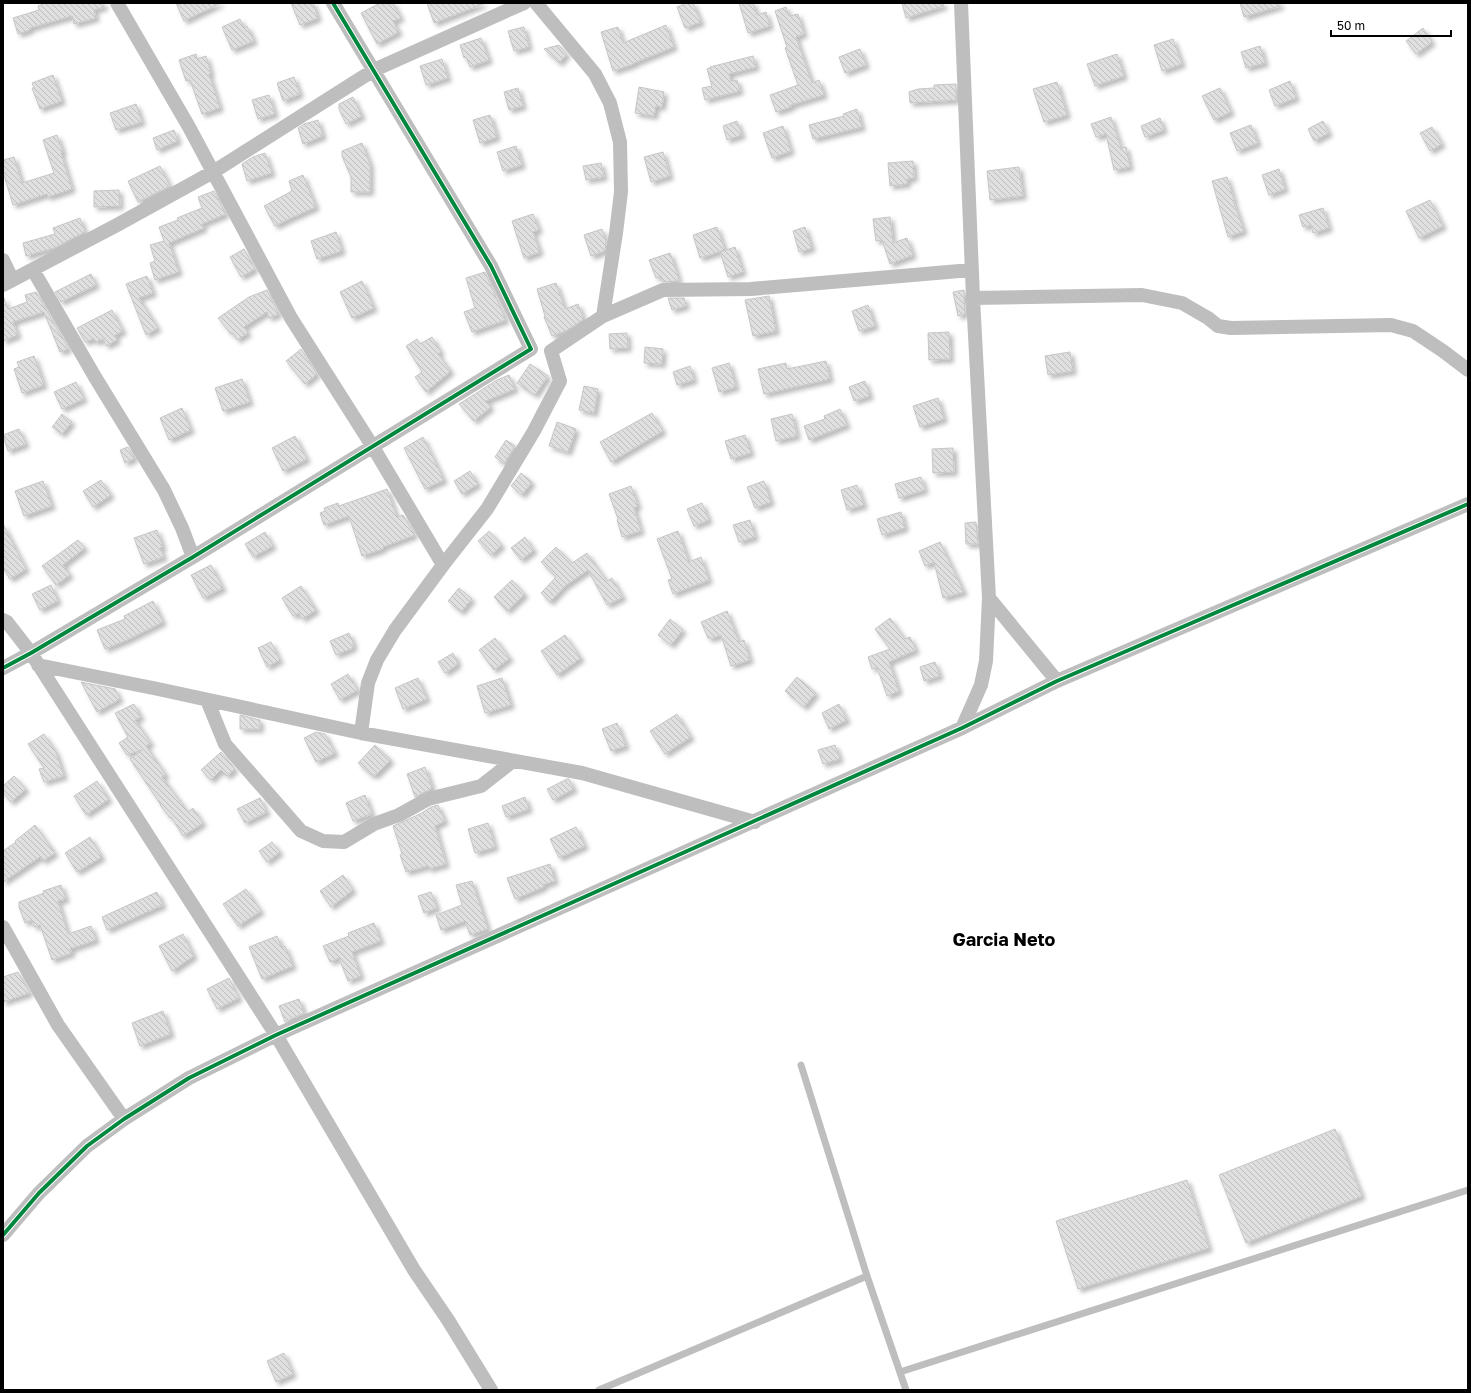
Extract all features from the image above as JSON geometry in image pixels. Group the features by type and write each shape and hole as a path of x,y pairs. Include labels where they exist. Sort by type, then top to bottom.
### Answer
{"street":[{"path":"117,3 213,172 291,318 373,447 443,565"},
{"path":"333,3 490,266 531,349"},
{"path":"3,260 8,282 117,225 213,172 374,70 524,3"},
{"path":"536,3 595,74 610,103 620,142 621,192 604,316"},
{"path":"961,3 972,298 989,598 986,661 981,685 962,728"},
{"path":"33,270 95,377 164,490 182,528 193,557"},
{"path":"3,668 193,557 531,349 552,351 604,316 663,290 751,289 971,270"},
{"path":"972,298 1142,295 1182,304 1208,318 1218,326 1231,328 1392,325 1413,331 1468,370"},
{"path":"361,733 368,683 377,660 394,630 487,509 534,431 560,381 552,351"},
{"path":"3,1235 39,1193 82,1151 124,1119 189,1078 276,1035 755,822 962,728 1057,681 1468,504"},
{"path":"989,598 1057,681"},
{"path":"4,619 31,653 276,1035 414,1270 448,1320 491,1390"},
{"path":"38,666 361,733 582,773 755,822"},
{"path":"207,700 225,744 301,831 323,841 344,842 374,824 399,815 428,799 481,786 513,761"},
{"path":"3,927 58,1025 124,1119"}],"lane":[{"path":"801,1065 906,1390"},
{"path":"900,1372 1468,1190"},
{"path":"599,1390 868,1276"}],"building":[{"path":"46,3 104,3 104,7 94,10 96,18 74,24 72,16 30,28 30,30 18,34 13,18 39,10 38,6"},
{"path":"176,3 221,3 184,21"},
{"path":"291,3 313,3 318,18 300,25"},
{"path":"380,3 393,3 401,18 393,21 399,32 377,44 361,13"},
{"path":"427,3 483,3 483,4 434,23"},
{"path":"687,3 693,3 701,22 685,28 677,7"},
{"path":"739,3 753,3 757,15 766,12 770,26 748,33"},
{"path":"902,3 943,3 944,6 906,18"},
{"path":"1240,3 1280,3 1280,6 1244,17"},
{"path":"786,7 789,16 798,14 804,34 796,37 812,83 819,80 824,95 791,105 791,107 776,112 770,95 798,85 785,48 787,47 775,11"},
{"path":"240,19 244,28 247,26 254,41 232,50 222,27"},
{"path":"666,25 674,47 613,71 601,32 618,27 623,43"},
{"path":"524,27 529,47 514,51 508,31"},
{"path":"1423,28 1432,42 1416,54 1406,41"},
{"path":"481,38 489,60 470,67 466,57 464,58 460,45"},
{"path":"1173,39 1182,64 1162,71 1154,45"},
{"path":"559,45 567,54 559,63 544,49"},
{"path":"1260,46 1265,63 1246,68 1241,52"},
{"path":"860,49 866,65 845,73 839,57"},
{"path":"196,54 197,59 206,56 211,73 209,74 220,108 202,114 190,80 186,81 179,60"},
{"path":"1117,54 1124,76 1095,86 1087,64"},
{"path":"753,56 756,67 729,74 731,81 737,80 740,91 705,100 702,88 712,86 707,69"},
{"path":"442,59 448,78 426,85 420,66"},
{"path":"53,75 62,101 40,109 32,88 34,88 32,83"},
{"path":"294,77 300,94 283,101 277,83"},
{"path":"1290,81 1296,98 1275,106 1269,90"},
{"path":"1057,82 1067,115 1044,122 1033,89"},
{"path":"956,84 956,100 910,103 909,92 918,89 934,88 934,85"},
{"path":"639,87 664,92 662,107 656,106 654,116 635,113"},
{"path":"518,88 523,106 509,110 504,92"},
{"path":"1220,88 1231,112 1214,120 1202,96"},
{"path":"269,95 275,114 258,119 252,100"},
{"path":"353,97 362,116 346,124 339,109 339,104"},
{"path":"136,104 142,122 116,130 110,113"},
{"path":"857,109 862,127 813,139 809,125 844,116 843,114"},
{"path":"490,115 497,137 480,143 473,120"},
{"path":"1111,117 1121,148 1126,147 1130,167 1114,170 1106,134 1096,137 1091,124"},
{"path":"1160,118 1164,130 1145,137 1141,126"},
{"path":"318,120 323,136 303,144 298,128 304,124"},
{"path":"737,121 742,135 727,140 723,126"},
{"path":"1323,121 1329,133 1314,141 1308,129"},
{"path":"1251,125 1258,143 1237,151 1230,133"},
{"path":"783,126 791,151 772,158 763,133"},
{"path":"1432,127 1442,144 1430,151 1420,133"},
{"path":"174,130 178,141 157,150 153,138"},
{"path":"57,135 63,152 61,153 72,189 48,197 47,194 13,205 3,172 3,160 14,157 22,183 54,173 43,140"},
{"path":"362,143 370,164 370,192 351,192 351,177 342,156 342,151"},
{"path":"516,146 522,165 503,171 497,152"},
{"path":"663,152 670,176 651,182 644,157"},
{"path":"265,153 272,173 247,181 242,164 253,157"},
{"path":"913,161 914,178 907,179 907,184 890,186 888,163"},
{"path":"601,163 604,177 586,180 583,166"},
{"path":"160,166 170,186 138,202 128,181"},
{"path":"1019,167 1023,196 990,200 987,171"},
{"path":"1279,169 1285,189 1269,195 1262,175"},
{"path":"303,175 316,207 275,226 264,206 292,191 289,181"},
{"path":"1227,177 1244,231 1228,237 1212,181"},
{"path":"119,190 120,206 94,207 94,191"},
{"path":"214,191 226,214 202,224 204,228 169,243 179,272 155,280 150,263 155,261 150,245 164,241 159,227 178,220 177,218 202,208 198,197"},
{"path":"1430,200 1443,226 1419,238 1406,211"},
{"path":"1323,208 1329,228 1313,233 1311,225 1303,227 1299,215"},
{"path":"533,214 539,230 533,232 540,252 524,258 512,221"},
{"path":"890,217 893,243 907,238 913,255 890,264 882,240 876,241 873,219"},
{"path":"80,218 85,232 54,248 26,256 23,243 55,234 53,228"},
{"path":"717,227 725,250 700,258 693,235"},
{"path":"805,227 812,248 799,252 793,231"},
{"path":"602,229 606,241 605,251 591,256 584,235"},
{"path":"336,232 342,251 317,259 311,241"},
{"path":"735,247 743,272 728,277 720,252"},
{"path":"244,249 255,269 241,277 230,257"},
{"path":"670,253 679,281 663,282 661,276 656,278 649,260"},
{"path":"485,272 506,320 472,332 464,312 475,308 466,278"},
{"path":"91,274 96,285 61,302 55,292"},
{"path":"147,276 153,293 139,298 158,328 146,335 126,284"},
{"path":"362,281 374,308 352,318 340,292"},
{"path":"556,283 565,309 578,304 584,319 566,331 552,336 544,317 545,316 537,289"},
{"path":"267,290 279,314 269,318 267,312 244,327 248,333 237,340 233,333 231,334 218,318 249,297"},
{"path":"964,290 965,314 958,316 953,292"},
{"path":"36,292 69,349 60,352 44,312 13,322 18,335 3,341 3,298 8,309 27,302 25,295"},
{"path":"769,296 776,331 753,336 745,300"},
{"path":"668,298 684,298 686,306 672,310"},
{"path":"868,305 875,326 859,331 852,311"},
{"path":"112,310 123,331 115,335 117,340 106,346 103,339 96,342 94,339 85,342 77,328"},
{"path":"949,332 950,359 929,360 928,333"},
{"path":"627,333 628,348 610,349 609,334"},
{"path":"432,337 441,352 438,354 451,371 426,392 415,377 422,372 406,346 417,339 420,344"},
{"path":"645,347 663,349 662,364 644,363"},
{"path":"301,349 317,374 305,384 286,361"},
{"path":"1070,352 1073,371 1048,375 1045,356"},
{"path":"34,356 44,385 22,393 14,369 19,367 17,362"},
{"path":"826,361 830,379 764,394 758,369 786,363 787,369"},
{"path":"729,363 736,387 719,392 712,368"},
{"path":"530,364 548,376 535,395 517,383"},
{"path":"690,366 694,380 677,385 673,372"},
{"path":"509,375 515,389 486,401 491,407 474,421 459,404 497,380"},
{"path":"242,379 250,402 223,411 215,388"},
{"path":"865,381 870,396 854,401 849,387"},
{"path":"76,382 84,399 62,409 54,392"},
{"path":"584,386 598,389 594,413 579,410"},
{"path":"938,398 944,419 920,427 913,406"},
{"path":"182,408 191,430 169,440 160,418"},
{"path":"840,409 847,425 809,440 804,426 825,419 824,416"},
{"path":"652,413 663,431 611,462 600,442"},
{"path":"62,414 72,422 62,434 52,427"},
{"path":"792,414 797,436 776,441 771,419"},
{"path":"557,422 576,429 568,452 549,446"},
{"path":"19,429 26,444 8,451 3,435"},
{"path":"745,435 751,453 731,459 725,441"},
{"path":"295,436 307,459 283,471 272,448"},
{"path":"423,437 444,480 425,489 404,448"},
{"path":"506,440 515,446 504,464 495,457"},
{"path":"128,447 135,458 125,463 120,450"},
{"path":"953,448 954,472 933,473 932,449"},
{"path":"470,471 478,484 462,494 454,481"},
{"path":"521,473 532,482 522,495 511,486"},
{"path":"921,477 925,490 899,498 895,484"},
{"path":"101,480 111,495 93,507 83,491"},
{"path":"43,481 52,506 24,516 15,491"},
{"path":"764,481 771,502 755,508 747,487"},
{"path":"857,485 864,505 847,510 841,490"},
{"path":"631,486 638,506 634,508 641,531 622,537 618,519 609,494"},
{"path":"387,489 397,517 403,515 415,535 383,547 383,549 362,556 349,516 324,525 320,513 325,511 324,508 338,503 339,506"},
{"path":"702,503 709,520 694,526 687,509"},
{"path":"901,512 905,528 882,535 877,519"},
{"path":"750,520 755,537 739,542 733,525"},
{"path":"976,522 978,544 966,544 965,523"},
{"path":"3,524 26,569 10,579 3,568"},
{"path":"157,530 163,547 160,548 164,557 144,564 134,538"},
{"path":"489,531 502,545 491,555 478,541"},
{"path":"678,531 689,562 701,557 709,580 673,594 668,580 672,579 657,539"},
{"path":"265,532 273,546 253,557 245,544"},
{"path":"525,537 534,550 521,560 511,548"},
{"path":"78,540 85,548 63,565 70,575 56,585 42,566"},
{"path":"940,542 964,592 943,598 934,562 925,566 919,551"},
{"path":"556,547 572,563 587,553 607,581 612,578 623,597 607,605 588,570 565,586 550,602 541,593 556,577 541,562"},
{"path":"211,565 223,588 203,598 191,575"},
{"path":"512,580 525,594 507,611 494,597"},
{"path":"51,585 58,601 40,610 32,594"},
{"path":"301,586 316,610 302,619 299,613 293,616 282,598"},
{"path":"459,588 472,599 461,612 448,601"},
{"path":"153,601 163,622 105,649 97,630 125,619 124,616"},
{"path":"727,611 739,642 744,640 750,660 731,666 721,635 708,638 701,622"},
{"path":"890,618 905,639 910,637 916,650 889,662 899,691 887,696 877,667 872,669 868,657 890,649 875,629"},
{"path":"670,619 683,630 671,645 658,635"},
{"path":"349,633 353,642 353,648 336,655 330,641"},
{"path":"565,635 581,658 557,675 541,651"},
{"path":"495,638 510,658 494,670 479,650"},
{"path":"271,642 280,660 267,667 258,648"},
{"path":"453,653 457,660 457,665 445,673 438,662"},
{"path":"935,662 940,676 924,681 920,667"},
{"path":"348,674 358,690 340,700 331,684"},
{"path":"797,677 816,693 804,707 785,691"},
{"path":"418,678 427,699 403,709 395,688"},
{"path":"502,678 511,705 485,713 477,686"},
{"path":"81,682 115,689 120,699 97,712"},
{"path":"134,704 141,717 135,720 151,743 146,746 166,775 162,777 188,812 193,808 203,823 183,836 171,817 170,818 160,805 130,759 142,750 127,755 119,743 128,737 115,713"},
{"path":"839,704 847,720 829,729 822,713"},
{"path":"677,714 691,737 665,754 650,731"},
{"path":"240,715 260,720 260,729 240,729"},
{"path":"617,723 626,746 611,751 602,729"},
{"path":"316,732 325,734 335,753 316,762 304,738"},
{"path":"44,734 56,752 64,776 44,782 39,769 44,768 28,744"},
{"path":"375,745 391,760 376,775 371,775 358,763"},
{"path":"835,745 840,759 823,764 818,750"},
{"path":"221,752 235,769 227,776 221,770 211,780 201,770"},
{"path":"425,767 432,787 431,789 415,797 407,774"},
{"path":"14,776 26,789 11,802 3,793 3,786"},
{"path":"569,779 574,789 553,800 547,789"},
{"path":"97,781 109,799 86,815 74,796"},
{"path":"365,795 372,814 353,821 346,803"},
{"path":"525,797 529,809 506,817 502,806"},
{"path":"260,798 267,812 245,823 237,809"},
{"path":"438,805 445,821 435,826 446,864 429,869 428,866 406,872 393,826"},
{"path":"488,823 495,847 475,853 468,829"},
{"path":"35,825 55,853 43,861 40,857 3,882 3,851 16,842 15,841"},
{"path":"576,827 585,846 559,858 550,839"},
{"path":"90,837 102,857 77,872 65,853"},
{"path":"272,842 280,852 267,862 259,851"},
{"path":"550,864 555,881 543,885 544,887 515,899 507,878"},
{"path":"343,875 353,890 331,907 320,891"},
{"path":"472,881 488,929 470,935 465,921 441,930 436,915 462,905 456,885"},
{"path":"61,885 66,899 58,901 68,934 91,926 96,940 70,949 72,953 52,960 40,925 34,927 32,920 25,923 19,907 19,902"},
{"path":"246,889 261,911 238,926 223,904"},
{"path":"157,892 163,905 107,930 102,917"},
{"path":"431,892 437,908 424,913 418,896"},
{"path":"374,923 381,941 352,952 361,976 348,981 339,958 330,962 323,946 349,936 348,933"},
{"path":"183,934 194,956 172,971 159,946"},
{"path":"277,936 282,948 285,946 293,966 262,979 249,947"},
{"path":"18,972 30,993 3,1002 3,977"},
{"path":"229,978 239,998 217,1009 207,989"},
{"path":"299,999 304,1013 285,1022 279,1006"},
{"path":"163,1011 171,1034 140,1046 132,1023"},
{"path":"1335,1129 1362,1196 1246,1243 1219,1175"},
{"path":"1187,1180 1209,1248 1078,1289 1056,1221"},
{"path":"284,1353 293,1374 276,1382 267,1361"}],"cycle path":[{"path":"3,668 193,557 531,349 491,266 333,3"},
{"path":"3,1235 39,1193 87,1146 124,1119 189,1078 276,1035 962,728 1057,681 1468,504"}],"district":[{"name":"Garcia Neto","path":"1004,940"}]}
